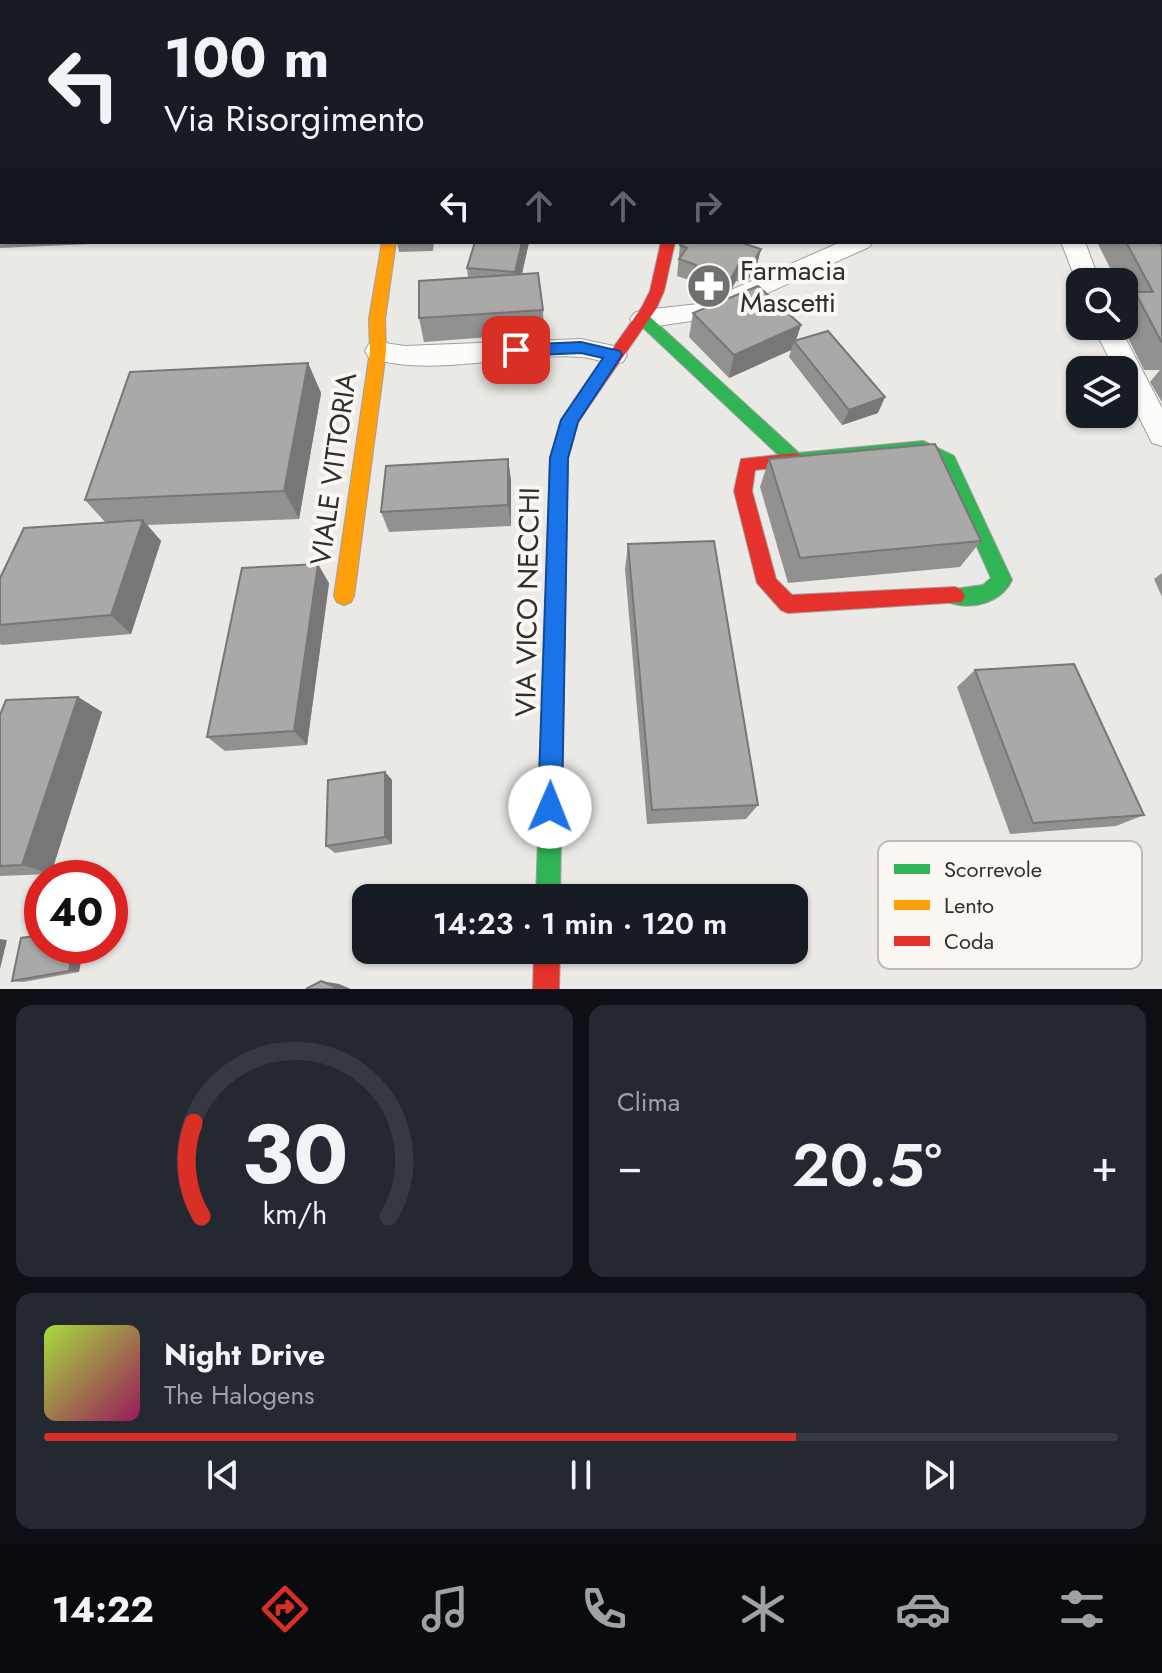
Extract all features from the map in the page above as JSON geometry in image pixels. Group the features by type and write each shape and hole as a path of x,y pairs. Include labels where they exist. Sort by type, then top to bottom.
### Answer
{"street":[{"name":"VIALE VITTORIA","path":"344,596 378,351 377,319 389,244"},
{"name":"VIA VICO NECCHI","path":"548,884 559,458 570,420 614,355 643,319 657,291 668,244"},
{"path":"643,319 703,312 856,244"},
{"path":"1074,244 1083,268"},
{"path":"643,319 795,460 923,448 948,461 1002,580 988,594 788,604 767,583 743,491 747,464 795,460"},
{"path":"1113,340 1162,435"},
{"path":"378,351 405,355 581,348 614,355"},
{"path":"546,989 547,964"}],"building":[{"path":"474,244 522,244 515,272 467,268"},
{"path":"745,244 761,249 750,267 739,264 730,280 694,269 696,265 679,259 687,248 680,245"},
{"path":"1127,244 1160,244 1162,343 1138,298 1138,292 1153,292"},
{"path":"538,273 543,310 419,318 419,281"},
{"path":"758,286 801,325 734,355 693,313"},
{"path":"828,331 885,397 849,410 794,341"},
{"path":"308,363 284,491 85,500 130,372"},
{"path":"935,444 981,541 800,558 769,459"},
{"path":"508,459 508,505 381,512 386,466"},
{"path":"143,520 111,615 0,625 0,578 24,528"},
{"path":"714,541 758,805 652,810 628,544"},
{"path":"318,564 294,731 207,737 242,568"},
{"path":"1074,664 1144,815 1033,823 975,670"},
{"path":"78,697 22,865 0,866 0,715 6,700"},
{"path":"385,772 385,837 326,846 328,780"},
{"path":"21,938 24,938 24,964 70,964 69,971 12,981"},
{"path":"321,981 337,988 338,989 306,989"}],"traffic: fast":[{"path":"643,319 795,460 923,448 948,461 1002,580 988,594 955,596"},
{"path":"548,884 557,547"}],"traffic: slow":[{"path":"344,596 378,351 377,319 389,244"}],"traffic: jam":[{"path":"557,547 559,458 570,420 649,309 657,291 668,244"},
{"path":"795,460 747,464 743,491 767,583 788,604 955,596"},
{"path":"546,989 547,964"}],"place":[{"name":"Farmacia Mascetti","path":"709,286"}],"route":[{"path":"516,350 581,348 614,355 570,420 559,458 550,807"}]}
